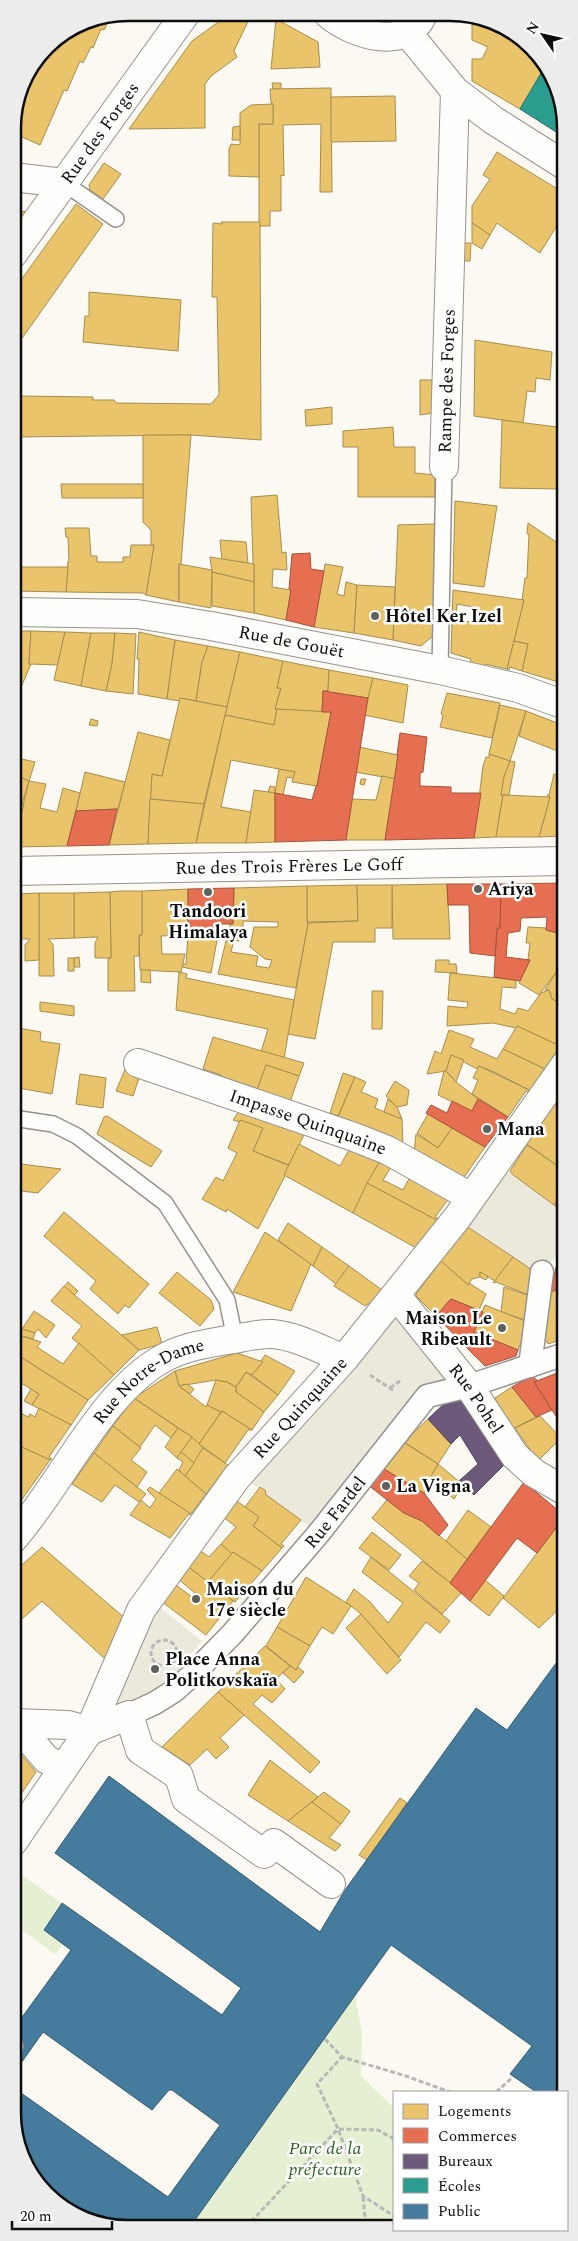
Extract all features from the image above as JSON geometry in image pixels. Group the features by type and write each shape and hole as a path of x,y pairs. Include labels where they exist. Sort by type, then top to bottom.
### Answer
{"street":[{"name":"Rue des Forges","path":"21,243 180,21"},
{"path":"339,21 353,30 376,37 392,37 415,23 454,91 493,120 557,161"},
{"name":"Rampe des Forges","path":"444,466 454,91"},
{"path":"21,178 64,183"},
{"name":"Rue de Gouët","path":"21,612 136,614 210,626 440,670 518,688 557,702"},
{"name":"Rue des Trois Frères Le Goff","path":"21,872 557,861"},
{"name":"Impasse Quinquaine","path":"138,1063 387,1150 470,1197"},
{"name":"Rue Quinquaine","path":"21,1830 89,1730 141,1610 237,1477 344,1359 396,1295 470,1197 557,1076"},
{"path":"530,1366 542,1272"},
{"name":"Rue Pohel","path":"396,1295 469,1386 515,1456 534,1473 557,1486"},
{"name":"Rue Notre-Dame","path":"21,1528 32,1518 107,1408 134,1379 162,1359 196,1345 273,1334 295,1340 344,1359"},
{"name":"Rue Fardel","path":"89,1730 155,1703 174,1691 192,1676 226,1640 319,1533 427,1396 469,1386 557,1357"},
{"path":"129,1714 140,1750 179,1776 186,1799 264,1854 274,1843 331,1884"},
{"path":"21,1722 68,1725 89,1730"},
{"path":"21,1730 46,1759 63,1769"}],"lane":[{"path":"64,183 116,220"},
{"name":"Rampe des Forges","path":"440,670 444,466"},
{"path":"21,1119 53,1124 77,1136 165,1203 227,1300 235,1339"}],"path":[{"path":"344,1359 396,1392 390,1399"},
{"path":"161,1640 170,1641 176,1648 177,1657 167,1666 158,1665 152,1659 152,1647 161,1640"},
{"path":"325,2039 342,2057 406,2076 447,2091"},
{"path":"342,2057 318,2084 338,2129 363,2196 365,2220"},
{"path":"497,2091 513,2077"},
{"path":"253,2220 338,2129 378,2130 393,2138"},
{"path":"363,2196 393,2215"}],"green space":[{"path":"22,1875 84,1919 55,1954 21,1930"},
{"name":"Parc de la préfecture","path":"355,1995 362,2033 361,2076 393,2107 393,2220 196,2220"}],"shaded area":[{"path":"490,1170 512,1174 557,1207 557,1255 542,1272 535,1272 457,1218"},
{"path":"396,1295 469,1386 427,1396 319,1533 272,1500 265,1494 266,1491 237,1477"},
{"name":"Place Anna Politkovskaïa","path":"158,1606 202,1641 160,1693 112,1712"}],"building: Logements":[{"path":"220,21 248,21 234,51 237,57 211,76 205,84 205,128 129,129 192,41"},
{"path":"276,21 280,21 318,42 320,67 271,69"},
{"path":"108,23 104,30 101,29 93,48 91,47 83,63 80,61 67,91 64,90 40,145 21,137 22,114 29,87 48,58 69,39 87,29"},
{"path":"472,23 486,28 515,43 518,46 518,60 532,60 541,73 520,109 472,81 472,59 482,59 488,47 472,40"},
{"path":"272,83 281,83 281,89 273,89"},
{"path":"331,88 332,192 320,192 321,124 283,125 284,176 281,175 281,211 270,211 270,226 259,226 259,124 273,124 273,104 271,103 270,89"},
{"path":"395,96 396,141 331,142 331,97"},
{"path":"273,104 273,124 259,124 259,177 229,176 229,149 231,144 240,145 240,113 251,105"},
{"path":"240,126 240,140 232,140 233,127"},
{"path":"497,152 557,189 557,225 540,253 497,223 490,235 472,223 472,206 490,179 483,175"},
{"path":"104,163 121,174 103,199 90,190 89,185"},
{"path":"76,204 103,224 21,340 21,280"},
{"path":"21,211 27,212 21,221"},
{"path":"221,222 260,222 261,440 191,435 21,437 21,396 93,397 93,400 114,400 116,403 211,404 219,395 217,297 212,297 213,223 222,224"},
{"path":"472,223 490,235 482,249 472,243"},
{"path":"461,243 471,243 470,261 460,261"},
{"path":"89,292 181,300 178,351 83,342 85,316 89,316"},
{"path":"475,340 552,352 550,380 536,378 535,392 527,391 523,423 474,416"},
{"path":"420,380 433,380 433,413 420,415"},
{"path":"332,407 332,424 306,426 305,410"},
{"path":"502,420 557,427 557,489 500,488"},
{"path":"393,427 394,447 415,447 415,473 435,475 435,497 358,497 358,447 343,447 343,431"},
{"path":"143,435 191,435 181,564 179,564 179,602 146,595 154,545 151,545 151,530 143,522"},
{"path":"61,484 143,484 143,498 62,498"},
{"path":"277,495 282,553 286,552 287,570 273,569 272,587 291,590 286,620 254,613 251,497"},
{"path":"455,501 497,506 484,587 453,583"},
{"path":"528,523 557,543 557,682 522,671 528,644 514,641 524,600 522,600 525,578 527,578 529,534 527,534"},
{"path":"435,524 433,636 421,646 393,640 398,525"},
{"path":"65,528 89,528 91,556 97,556 97,562 123,562 123,557 130,557 131,545 154,545 146,595 143,593 66,592 69,562 68,537 66,537"},
{"path":"220,540 246,542 248,563 222,560"},
{"path":"210,557 254,564 254,582 212,572"},
{"path":"179,564 212,570 211,608 179,602"},
{"path":"325,564 343,567 337,594 344,596 346,582 357,585 354,633 314,627"},
{"path":"21,567 68,567 66,592 21,591"},
{"path":"212,572 254,582 254,613 212,606"},
{"name":"Hôtel Ker Izel","path":"357,585 395,587 393,640 354,633"},
{"path":"453,590 524,600 507,669 485,664 483,667 470,663 471,659 451,653","holes":["457,604 478,608 477,617 472,618 471,622 456,620"]},
{"path":"21,631 31,631 29,664 31,664 21,687"},
{"path":"31,631 65,632 58,665 29,664"},
{"path":"65,632 91,633 81,686 54,680"},
{"path":"139,632 175,640 167,699 138,694 139,659 137,659"},
{"path":"91,633 115,633 112,664 106,691 81,686"},
{"path":"115,633 136,634 133,694 106,691 112,664"},
{"path":"175,640 208,646 202,662 196,701 180,698 180,701 167,699"},
{"path":"514,641 528,644 522,671 510,667 509,670 507,669"},
{"path":"208,646 240,652 227,707 196,701 202,662"},
{"path":"240,652 283,661 277,688 281,688 275,709 277,709 274,725 225,715"},
{"path":"283,661 329,670 328,691 323,691 322,712 275,709 281,688 277,688"},
{"path":"329,670 373,678 368,698 323,691 328,691"},
{"path":"373,678 408,685 403,723 364,715"},
{"path":"447,693 500,703 492,738 440,727 443,716 441,714"},
{"path":"180,698 227,707 204,804 150,799 152,774 162,776"},
{"path":"500,705 526,711 510,761 489,754"},
{"path":"277,709 331,712 317,786 292,782 295,772 231,760 221,807 251,812 246,843 196,843 225,715 274,725"},
{"path":"526,711 557,723 557,751 519,736"},
{"path":"91,719 98,721 97,726 89,725"},
{"path":"138,732 170,740 162,776 152,774 148,844 109,845"},
{"path":"359,747 398,755 395,779 355,772"},
{"path":"489,754 510,761 504,777 496,837 474,838 483,766"},
{"path":"22,759 35,762 29,781 21,778"},
{"path":"510,761 515,762 509,795 501,795 504,777"},
{"path":"279,769 295,772 293,778 287,777 283,795 275,793"},
{"path":"85,772 125,782 118,809 76,811"},
{"path":"554,774 557,775 557,836 539,837 550,797 547,795 549,795"},
{"path":"382,776 395,779 385,840 346,840 351,799 376,800"},
{"path":"22,778 29,781 22,804 21,804"},
{"path":"361,779 366,779 364,785 360,784"},
{"path":"29,781 46,784 40,808 57,812 63,788 80,793 67,846 21,847 21,814"},
{"path":"270,786 275,787 275,793 268,792"},
{"path":"254,790 275,793 275,842 246,843"},
{"path":"503,795 550,797 539,837 496,837"},
{"path":"150,799 204,804 196,843 148,844"},
{"path":"21,804 24,805 21,815"},
{"path":"447,884 450,939 393,939 392,885"},
{"path":"357,885 358,921 307,922 307,886"},
{"path":"357,885 392,885 392,928 375,928 375,942 333,942 315,1039 288,1034 308,923 358,921"},
{"path":"307,886 308,923 296,988 218,974 227,937 233,938 235,935 228,934 230,924 233,924 234,888","holes":["243,921 278,922 278,927 254,927 250,947 265,959 272,960 269,968 256,966 258,956 231,952 234,940 239,941 240,936 243,935"]},
{"path":"188,889 188,935 161,936 162,954 185,954 181,972 140,970 139,935 142,935 142,891"},
{"path":"142,891 142,935 139,935 139,956 134,956 135,991 108,991 108,958 111,958 110,892"},
{"path":"110,892 111,958 95,958 95,943 98,937 74,938 74,893"},
{"path":"39,893 74,893 74,938 48,939 53,944 54,976 39,976"},
{"path":"39,893 39,960 25,961 25,945 30,939 21,939 21,894"},
{"path":"528,927 546,928 546,930 557,933 557,971 539,995 519,983 530,960 528,959 530,943 526,943"},
{"path":"228,934 235,935 233,938 227,937"},
{"path":"188,935 218,935 211,973 182,967 183,964 186,964"},
{"path":"79,957 80,967 74,967 74,958"},
{"path":"68,958 74,958 74,971 68,971"},
{"path":"436,960 449,960 449,964 456,964 457,973 435,972"},
{"path":"141,970 150,970 151,983 141,982"},
{"path":"557,971 557,1002 552,999 549,990 545,990"},
{"path":"179,972 187,974 186,978 294,1000 284,1059 261,1052 268,1029 176,1010"},
{"path":"450,973 516,980 516,988 502,987 500,1009 515,1014 518,1008 528,1011 541,993 549,990 552,999 557,1002 557,1045 517,1026 516,1028 493,1023 447,1026 448,1006 467,1008 468,1002 448,1000"},
{"path":"372,991 383,991 382,1029 372,1029"},
{"path":"40,1002 74,1006 74,1016 40,1011"},
{"path":"517,1026 557,1045 557,1051 545,1069 503,1049"},
{"path":"21,1028 41,1032 40,1041 60,1044 52,1094 21,1088"},
{"path":"449,1030 474,1039 470,1047 497,1059 503,1049 545,1069 531,1091 494,1072 479,1066 477,1069 451,1055 446,1071 427,1074 435,1051 441,1054"},
{"path":"213,1037 304,1063 299,1076 266,1065 256,1093 220,1079 221,1075 203,1069"},
{"path":"451,1055 464,1060 456,1082 446,1071"},
{"path":"266,1065 299,1076 289,1105 256,1093"},
{"path":"479,1066 531,1091 529,1094 526,1091 508,1117 472,1094 478,1080 473,1078"},
{"path":"126,1067 141,1072 133,1096 116,1091"},
{"path":"444,1071 478,1099 472,1111 438,1095"},
{"path":"343,1073 355,1077 338,1116 330,1113"},
{"path":"80,1074 106,1078 103,1108 76,1104"},
{"path":"355,1077 366,1082 361,1092 378,1099 375,1108 402,1119 403,1147 336,1122"},
{"path":"395,1081 409,1090 407,1105 397,1107 386,1096"},
{"path":"388,1099 397,1107 402,1119 384,1112"},
{"path":"557,1099 557,1165 525,1143"},
{"path":"243,1105 305,1133 289,1165 253,1151 263,1128 233,1120"},
{"path":"428,1114 452,1128 438,1148 417,1133"},
{"path":"107,1116 162,1151 151,1167 97,1134 104,1117"},
{"path":"240,1120 263,1128 253,1151 290,1166 258,1229 227,1209 226,1212 202,1199 216,1177 223,1181 237,1153 228,1148"},
{"path":"452,1128 485,1147 460,1183 414,1153 416,1134 438,1148"},
{"path":"353,1143 381,1159 353,1213 284,1175 299,1144 340,1166"},
{"path":"527,1145 557,1166 557,1200 554,1205 512,1174 510,1171"},
{"path":"381,1159 392,1165 383,1180 403,1190 411,1175 450,1197 435,1217 442,1220 440,1222 367,1183"},
{"path":"21,1164 61,1169 38,1193 21,1191"},
{"path":"367,1183 440,1222 420,1250 353,1213"},
{"path":"64,1212 149,1284 129,1308 125,1305 118,1314 90,1289 96,1281 44,1236"},
{"path":"288,1223 322,1247 313,1266 278,1240"},
{"path":"468,1227 513,1257 495,1281 480,1272 480,1277 472,1279 468,1285 441,1261"},
{"path":"265,1232 311,1264 291,1311 233,1292"},
{"path":"322,1247 349,1266 336,1284 313,1266"},
{"path":"513,1257 535,1272 531,1296 496,1282 493,1283"},
{"path":"441,1261 468,1285 469,1283 486,1294 479,1310 451,1299 436,1316 416,1296"},
{"path":"349,1266 382,1290 373,1301 365,1306 334,1286"},
{"path":"177,1272 211,1300 214,1309 200,1326 159,1293"},
{"path":"480,1272 488,1276 486,1280 480,1277"},
{"path":"68,1282 78,1291 74,1295 64,1287"},
{"path":"64,1286 139,1350 114,1375 72,1338 82,1326 51,1301"},
{"path":"504,1287 530,1296 525,1320 501,1312"},
{"path":"557,1289 557,1341 548,1344 542,1334 551,1292"},
{"name":"Maison Le Ribeault","path":"485,1305 530,1323 518,1350 474,1332"},
{"path":"34,1311 55,1325 46,1338 38,1329 35,1333 22,1329"},
{"path":"157,1327 162,1344 139,1350 122,1335"},
{"path":"22,1329 35,1333 33,1339 21,1336"},
{"path":"21,1336 41,1342 37,1347 63,1364 79,1343 114,1375 88,1400 21,1357"},
{"path":"237,1353 263,1362 252,1375 246,1372 236,1387 227,1382 216,1380 179,1386 175,1371"},
{"path":"265,1355 295,1371 278,1395 252,1375 263,1362 261,1361"},
{"path":"21,1357 88,1400 71,1425 32,1405 39,1394 21,1383"},
{"path":"175,1371 179,1386 206,1407 207,1405 221,1412 199,1444 192,1437 134,1398"},
{"path":"246,1372 278,1395 264,1412 236,1392 237,1390 235,1389"},
{"path":"216,1380 227,1382 236,1387 236,1392 264,1412 252,1430 222,1411 207,1405"},
{"path":"187,1384 194,1389 190,1394 179,1386"},
{"path":"512,1387 536,1417 511,1430 495,1398"},
{"path":"31,1389 39,1394 32,1405 24,1401"},
{"path":"134,1398 178,1428 171,1438 155,1425 140,1447 113,1426"},
{"path":"39,1408 71,1425 49,1457 52,1459 50,1460 21,1447 21,1413 28,1417 30,1414 35,1417"},
{"path":"222,1411 252,1430 248,1430 225,1463 199,1444"},
{"path":"540,1416 557,1434 557,1442 538,1461 515,1428"},
{"path":"428,1419 451,1444 438,1464 404,1442"},
{"path":"113,1426 141,1448 131,1460 147,1472 137,1487 94,1453"},
{"path":"178,1428 192,1437 177,1458 165,1447"},
{"path":"192,1437 203,1448 194,1463 181,1452"},
{"path":"403,1442 438,1464 429,1480 431,1482 424,1493 384,1469"},
{"path":"21,1447 50,1460 21,1501"},
{"path":"203,1448 228,1465 206,1494 185,1476"},
{"path":"181,1452 194,1463 185,1476 179,1470 183,1462 177,1458"},
{"path":"94,1453 146,1494 139,1502 115,1485 102,1502 72,1484"},
{"path":"438,1464 463,1485 454,1499 429,1480"},
{"path":"177,1469 206,1494 191,1514 159,1493"},
{"path":"150,1487 191,1514 188,1515 170,1538 130,1515 141,1500 150,1508 156,1499 147,1490"},
{"path":"260,1487 266,1491 265,1494 301,1520 281,1544 284,1546 282,1548 253,1526 259,1517 245,1507"},
{"path":"234,1499 259,1517 253,1526 282,1548 262,1571 233,1552 232,1554 221,1544 236,1527 222,1516"},
{"path":"387,1500 404,1513 422,1521 467,1559 450,1583 372,1518"},
{"path":"468,1510 491,1527 467,1559 446,1541"},
{"path":"557,1527 557,1611 539,1628 503,1598"},
{"path":"372,1532 401,1555 389,1570 359,1548"},
{"path":"221,1544 232,1554 208,1582 186,1565 198,1549 209,1557"},
{"path":"42,1547 127,1620 105,1659 42,1601 21,1620 21,1566"},
{"path":"233,1552 262,1571 235,1602 208,1582"},
{"path":"371,1557 450,1621 440,1633 426,1622 399,1657 361,1614 346,1602 354,1589 370,1602 388,1623 403,1603 362,1572"},
{"path":"422,1561 462,1592 442,1614 414,1590 419,1583 409,1576"},
{"name":"Maison du 17e siècle","path":"186,1565 233,1601 206,1635 161,1601 173,1583 192,1597 195,1593 177,1578"},
{"path":"306,1577 351,1606 333,1634 322,1627 310,1646 277,1627"},
{"path":"485,1580 504,1596 489,1616 470,1601"},
{"path":"361,1614 401,1660 387,1674 346,1628"},
{"path":"277,1627 310,1646 296,1670 266,1646"},
{"path":"265,1646 290,1666 276,1679 285,1689 272,1703 262,1695 253,1704 320,1762 310,1773 218,1692"},
{"path":"290,1666 296,1670 298,1667 304,1672 294,1683 283,1673"},
{"path":"218,1692 244,1715 220,1738 229,1747 216,1759 207,1749 190,1765 162,1747"},
{"path":"21,1754 36,1772 21,1794"},
{"path":"270,1760 318,1797 288,1821 248,1795"},
{"path":"324,1792 350,1811 341,1824 312,1802"},
{"path":"400,1798 407,1803 367,1860 359,1855"},
{"path":"312,1802 341,1824 329,1838 341,1845 335,1851 288,1821"}],"building: Commerces":[{"path":"310,553 311,569 324,571 314,627 286,620 291,590 289,589 292,554"},
{"path":"323,691 368,698 346,840 275,842 275,793 312,800 317,786 331,712 322,712"},
{"path":"400,733 427,737 423,772 420,773 420,786 451,787 451,793 481,793 474,838 385,840"},
{"path":"117,809 109,845 67,846 76,811"},
{"path":"557,883 557,933 546,930 547,917 521,918 520,931 508,933 506,957 530,960 520,981 494,977 497,928 500,928 501,884"},
{"path":"447,884 501,884 500,928 497,928 495,956 470,953 469,905 448,905"},
{"path":"234,888 233,924 218,924 218,935 188,935 188,889"},
{"path":"478,1099 508,1117 485,1147 426,1113 431,1105 447,1113 452,1101 472,1111"},
{"path":"556,1267 557,1289 551,1292"},
{"path":"451,1299 483,1312 467,1348 436,1316"},
{"path":"474,1332 518,1350 516,1356 485,1366 467,1348"},
{"path":"557,1373 557,1418 534,1382"},
{"path":"531,1376 537,1380 534,1382 552,1410 536,1417 512,1387"},
{"path":"384,1469 424,1493 448,1525 439,1536 422,1521 404,1513 368,1485"},
{"path":"524,1482 557,1509 557,1527 537,1553 517,1538 470,1601 450,1583"}],"building: Bureaux":[{"path":"466,1396 505,1464 474,1495 459,1481 478,1464 460,1435 451,1444 428,1419 451,1397"}],"building: Écoles":[{"path":"541,73 553,101 557,133 520,109"}],"building: Public":[{"path":"557,1662 557,2091 535,2091 510,2074 532,2046 391,1945 195,2220 128,2220 107,2218 81,2209 63,2198 39,2172 29,2154 22,2127 21,2093 168,2197 220,2125 172,2090 169,2090 152,2110 43,2032 21,2063 21,2019 71,1950 44,1930 62,1903 222,2015 241,1988 55,1853 109,1776 320,1932 345,1890 476,1708 507,1730"}],"place":[{"name":"Hôtel Ker Izel","path":"375,616"},
{"name":"Ariya","path":"478,889"},
{"name":"Tandoori Himalaya","path":"208,892"},
{"name":"Mana","path":"487,1129"},
{"name":"Maison Le Ribeault","path":"502,1328"},
{"name":"La Vigna","path":"386,1486"},
{"name":"Maison du 17e siècle","path":"196,1599"},
{"name":"Place Anna Politkovskaïa","path":"155,1669"}]}
